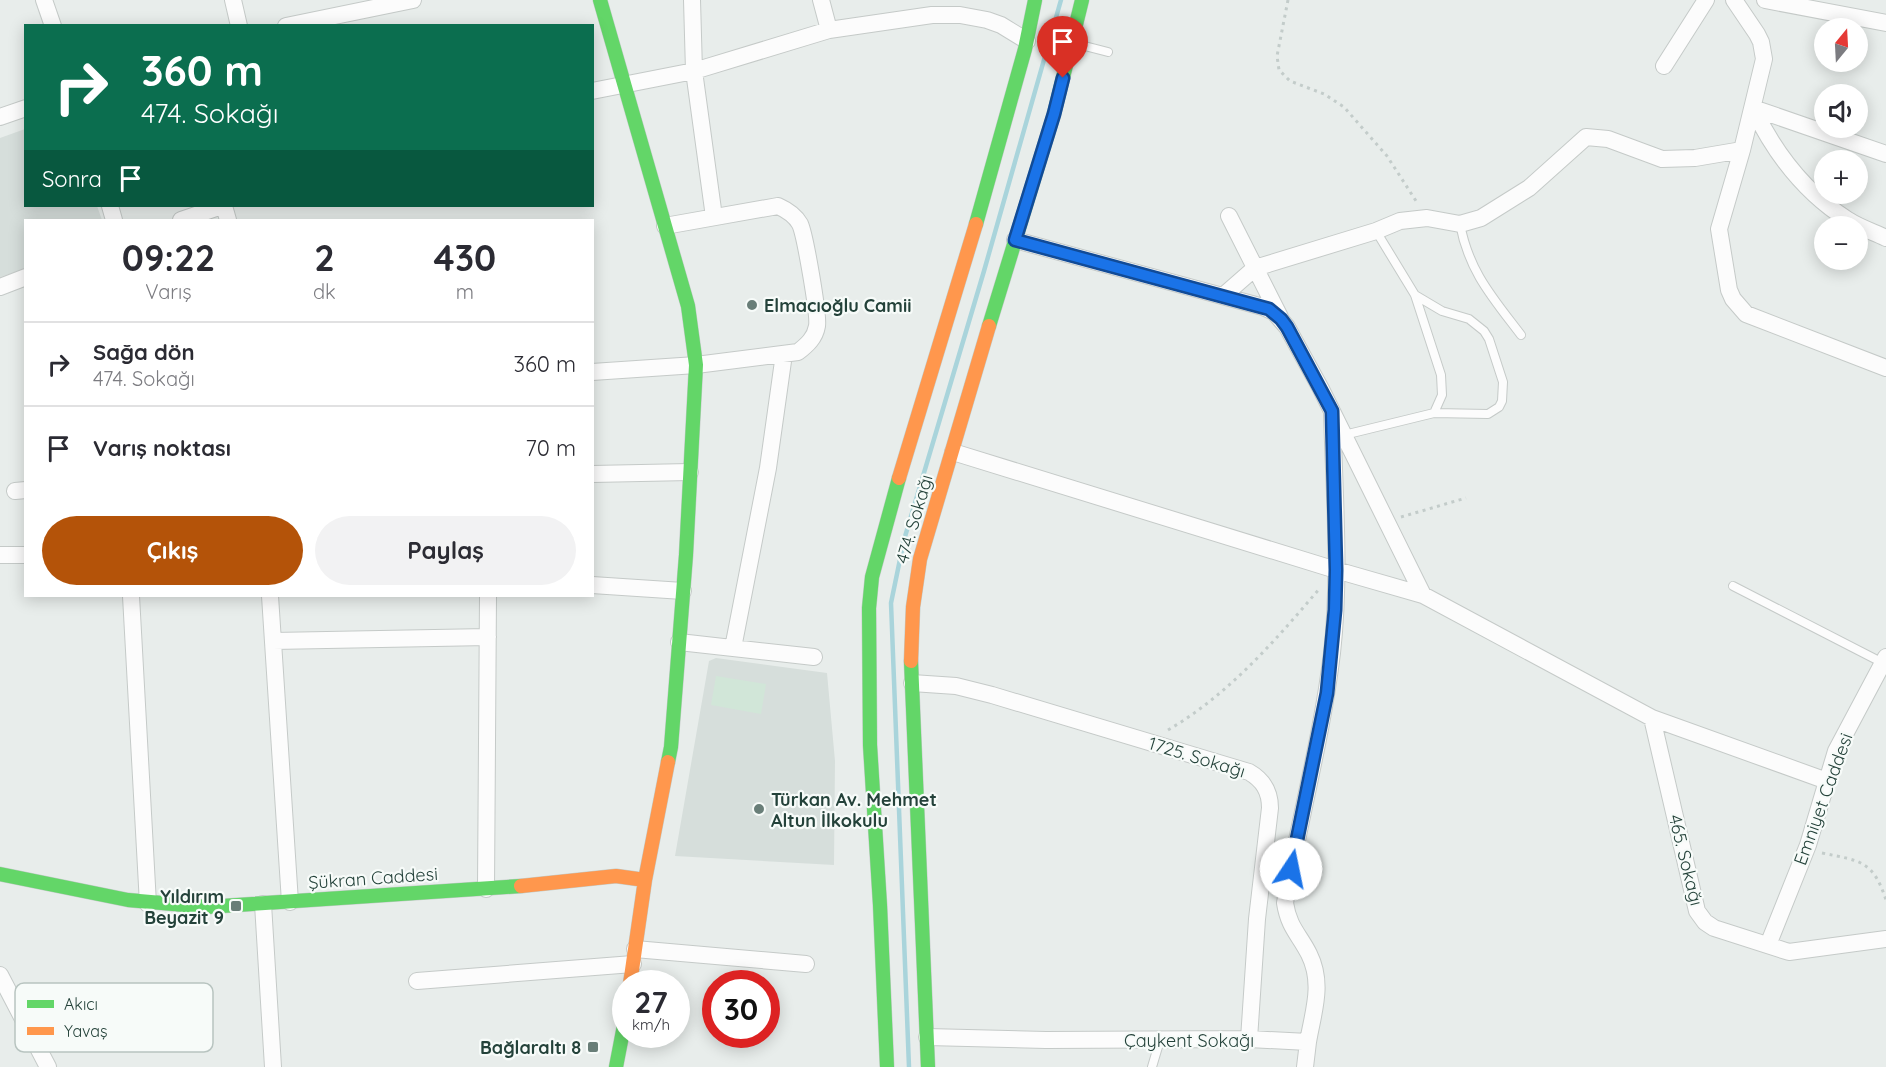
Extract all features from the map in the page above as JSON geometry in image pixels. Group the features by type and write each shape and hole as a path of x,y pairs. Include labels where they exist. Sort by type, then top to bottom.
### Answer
{"street":[{"path":"44,0 52,24"},
{"path":"233,0 239,24"},
{"path":"296,24 413,0"},
{"path":"600,0 688,306 696,365 683,591 670,747 645,880 632,970"},
{"path":"692,0 694,71 714,217"},
{"path":"821,0 829,30"},
{"name":"474. Sokağı","path":"887,1067 881,916 870,746 869,608 871,585 875,560 891,501 991,174 1027,41 1035,0"},
{"name":"474. Sokağı","path":"928,1067 910,629 915,584 1054,114 1082,0"},
{"path":"1664,66 1706,0"},
{"path":"1734,0 1757,34 1763,51 1763,68 1719,229 1726,279 1733,299 1746,314 1886,368"},
{"path":"1765,0 1886,23"},
{"path":"594,91 694,71 829,30 932,15 981,18 1027,41"},
{"path":"1753,108 1886,154"},
{"path":"1753,108 1775,149 1805,186 1850,222 1886,238"},
{"path":"0,117 24,109"},
{"path":"1223,296 1255,268 1376,231 1400,221 1426,218 1460,224 1481,218 1529,188 1586,137 1616,141 1662,159 1695,158 1742,150"},
{"path":"594,372 696,365 798,352 814,336 818,323 800,224 792,213 778,206 665,225"},
{"path":"184,219 220,207"},
{"path":"1229,216 1281,319 1332,411 1423,595"},
{"path":"1015,240 1269,309 1281,319"},
{"path":"0,287 24,279"},
{"path":"733,648 768,468 784,354"},
{"path":"1305,1067 1318,986 1313,961 1290,926 1285,903 1327,693 1335,610 1332,411"},
{"path":"953,452 1423,595 1652,718 1827,781"},
{"path":"594,474 690,472"},
{"path":"0,555 24,555"},
{"path":"594,585 683,591"},
{"path":"131,597 148,904"},
{"path":"270,597 290,902"},
{"path":"486,889 488,597"},
{"path":"273,641 488,637"},
{"path":"679,642 814,657"},
{"name":"Emniyet Caddesi","path":"1768,945 1806,850 1836,751 1884,660"},
{"name":"1725. Sokağı","path":"912,683 974,690 1249,772 1262,782 1269,794 1270,808 1257,919 1249,1039"},
{"name":"465. Sokağı","path":"1652,718 1701,917 1714,928 1789,952 1886,939"},
{"name":"Şükran Caddesi","path":"0,874 112,899 148,904 207,907 486,889 616,876 645,880"},
{"path":"263,904 273,1067"},
{"path":"417,981 634,956 806,964"},
{"path":"0,975 15,1004"},
{"name":"Çaykent Sokağı","path":"927,1037 1046,1040 1249,1039 1308,1042"},
{"path":"616,1067 620,1048"},
{"path":"40,1052 48,1067"}],"lane":[{"path":"1072,42 1108,52"},
{"path":"1460,224 1463,241 1474,270 1521,335"},
{"path":"1376,231 1415,295 1441,375 1442,395 1434,414"},
{"path":"1344,435 1434,414 1488,414 1499,407 1504,389 1484,331 1469,319 1442,311 1415,295"},
{"path":"1733,586 1884,660"},
{"path":"1152,1067 1160,1040"}],"path":[{"path":"1288,0 1277,56 1280,70 1290,81 1324,94 1344,107 1388,156 1426,218"},
{"path":"1386,521 1466,498"},
{"path":"1148,742 1197,711 1237,678 1269,646 1336,570"},
{"path":"1806,850 1863,863 1875,874 1886,900"}],"shaded area":[{"path":"24,129 24,207 97,207 102,219 24,219 24,269 0,277 0,138"},
{"name":"Türkan Av. Mehmet Altun İlkokulu","path":"716,658 827,673 835,761 834,865 675,856 709,661"}],"green space":[{"path":"716,676 766,684 761,714 711,705"}],"waterway":[{"path":"909,1067 891,603 904,540 1061,0"}],"traffic: fast":[{"path":"600,0 688,306 696,365 686,555 668,762"},
{"path":"976,224 1025,49 1035,0"},
{"path":"989,326 1054,114 1082,0"},
{"path":"887,1067 870,745 869,608 872,577 899,478"},
{"path":"911,661 928,1067"},
{"path":"0,874 128,900 207,907 521,886"},
{"path":"616,1067 620,1048"}],"traffic: slow":[{"path":"899,478 976,224"},
{"path":"911,661 913,607 920,559 989,326"},
{"path":"632,970 645,880 668,762"},
{"path":"521,886 616,876 645,880"}],"place":[{"name":"Elmacıoğlu Camii","path":"752,305"},
{"name":"Türkan Av. Mehmet Altun İlkokulu","path":"759,809"},
{"name":"Yıldırım Beyazit 9","path":"236,906"},
{"name":"Bağlaraltı 8","path":"593,1047"}],"route":[{"path":"1063,78 1015,240 1275,312 1287,327 1332,411 1336,570 1332,650 1319,736 1291,869"}]}
